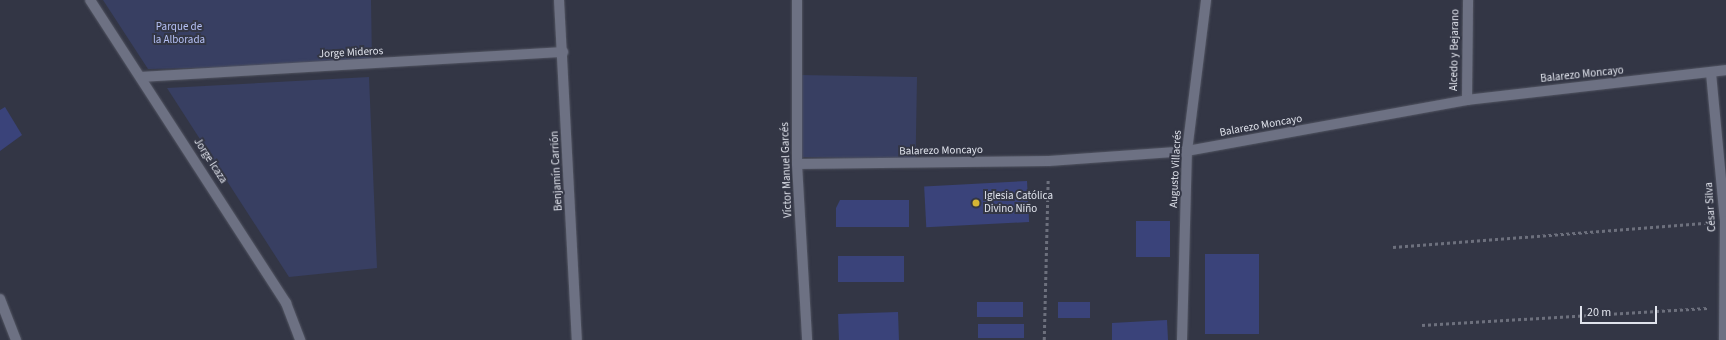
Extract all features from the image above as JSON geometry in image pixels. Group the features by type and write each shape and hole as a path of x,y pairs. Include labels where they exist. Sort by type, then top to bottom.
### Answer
{"street":[{"name":"Jorge Icaza","path":"90,0 286,303 300,340"},
{"name":"Benjamín Carrión","path":"559,0 563,52 577,340"},
{"name":"Víctor Manuel Garcés","path":"797,0 797,164 807,340"},
{"name":"Augusto Villacrés","path":"1182,340 1188,151 1206,0"},
{"name":"Alcedo y Bejarano","path":"1467,100 1468,0"},
{"name":"Jorge Mideros","path":"141,77 563,52"},
{"name":"Balarezo Moncayo","path":"797,164 1049,161 1188,151 1467,100 1711,73 1726,70"},
{"name":"César Silva","path":"1711,73 1725,221 1724,340"},
{"path":"0,299 16,340"}],"path":[{"path":"1044,340 1049,161"},
{"path":"1393,247 1725,221"},
{"path":"1422,325 1725,307"}],"green space":[{"name":"Parque de la Alborada","path":"103,0 371,0 372,64 148,69"},
{"path":"799,75 917,77 916,159 798,157"},
{"path":"369,77 377,268 289,277 167,88"}],"building":[{"path":"5,107 22,135 0,151 0,110"},
{"name":"Iglesia Católica Divino Niño","path":"1027,181 1029,222 926,227 924,186"},
{"path":"840,200 909,200 909,227 836,227 836,208"},
{"path":"1136,221 1170,221 1170,257 1136,257"},
{"path":"1205,254 1259,254 1259,334 1205,334"},
{"path":"838,256 904,256 904,282 838,282"},
{"path":"977,302 1023,302 1023,317 977,317"},
{"path":"1058,302 1090,302 1090,318 1058,318"},
{"path":"898,312 899,340 839,340 838,314"},
{"path":"1167,320 1168,340 1112,340 1112,323"},
{"path":"978,324 1024,324 1024,338 978,338"}],"place":[{"name":"Iglesia Católica Divino Niño","path":"976,203"}]}
